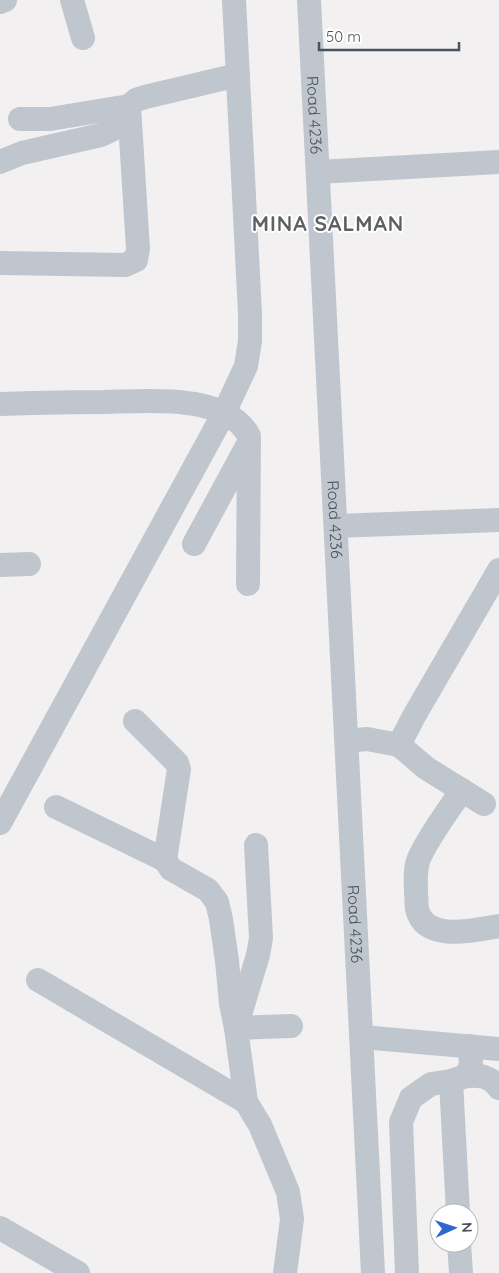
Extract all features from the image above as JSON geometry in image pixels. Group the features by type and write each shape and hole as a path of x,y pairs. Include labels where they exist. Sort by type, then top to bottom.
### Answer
{"street":[{"path":"0,2 5,0"},
{"path":"72,0 83,38"},
{"path":"0,823 224,413 246,366 250,342 250,314 234,0"},
{"name":"Road 4236","path":"309,0 373,1273"},
{"path":"0,162 22,153 101,135 129,113 136,100 145,96 238,75"},
{"path":"20,119 50,119 129,113"},
{"path":"0,264 125,264 136,260 138,249 129,113"},
{"path":"318,172 499,162"},
{"path":"0,404 160,400 196,405 224,413 245,428 248,436 248,584"},
{"path":"194,544 248,444"},
{"path":"336,526 499,520"},
{"path":"0,565 29,564"},
{"path":"399,745 499,570"},
{"path":"135,721 177,763 179,769 165,860"},
{"path":"346,740 367,740 399,745 426,768 484,804"},
{"path":"462,790 420,856 415,873 417,910 422,921 432,928 443,932 499,926"},
{"path":"56,808 165,860 171,869 208,890 217,902 221,919 231,1004 246,1102 260,1125 288,1192 292,1219 285,1273"},
{"path":"236,1028 258,955 261,938 256,845"},
{"path":"38,980 246,1102"},
{"path":"236,1028 291,1026"},
{"path":"362,1038 499,1049"},
{"path":"458,1203 458,1079 471,1065 470,1046"},
{"path":"407,1273 401,1122 411,1098 431,1084 477,1075 488,1078 499,1088"},
{"path":"0,1228 78,1273"},
{"path":"459,1253 460,1273"}],"district":[{"name":"MINA SALMAN","path":"328,224"}]}
